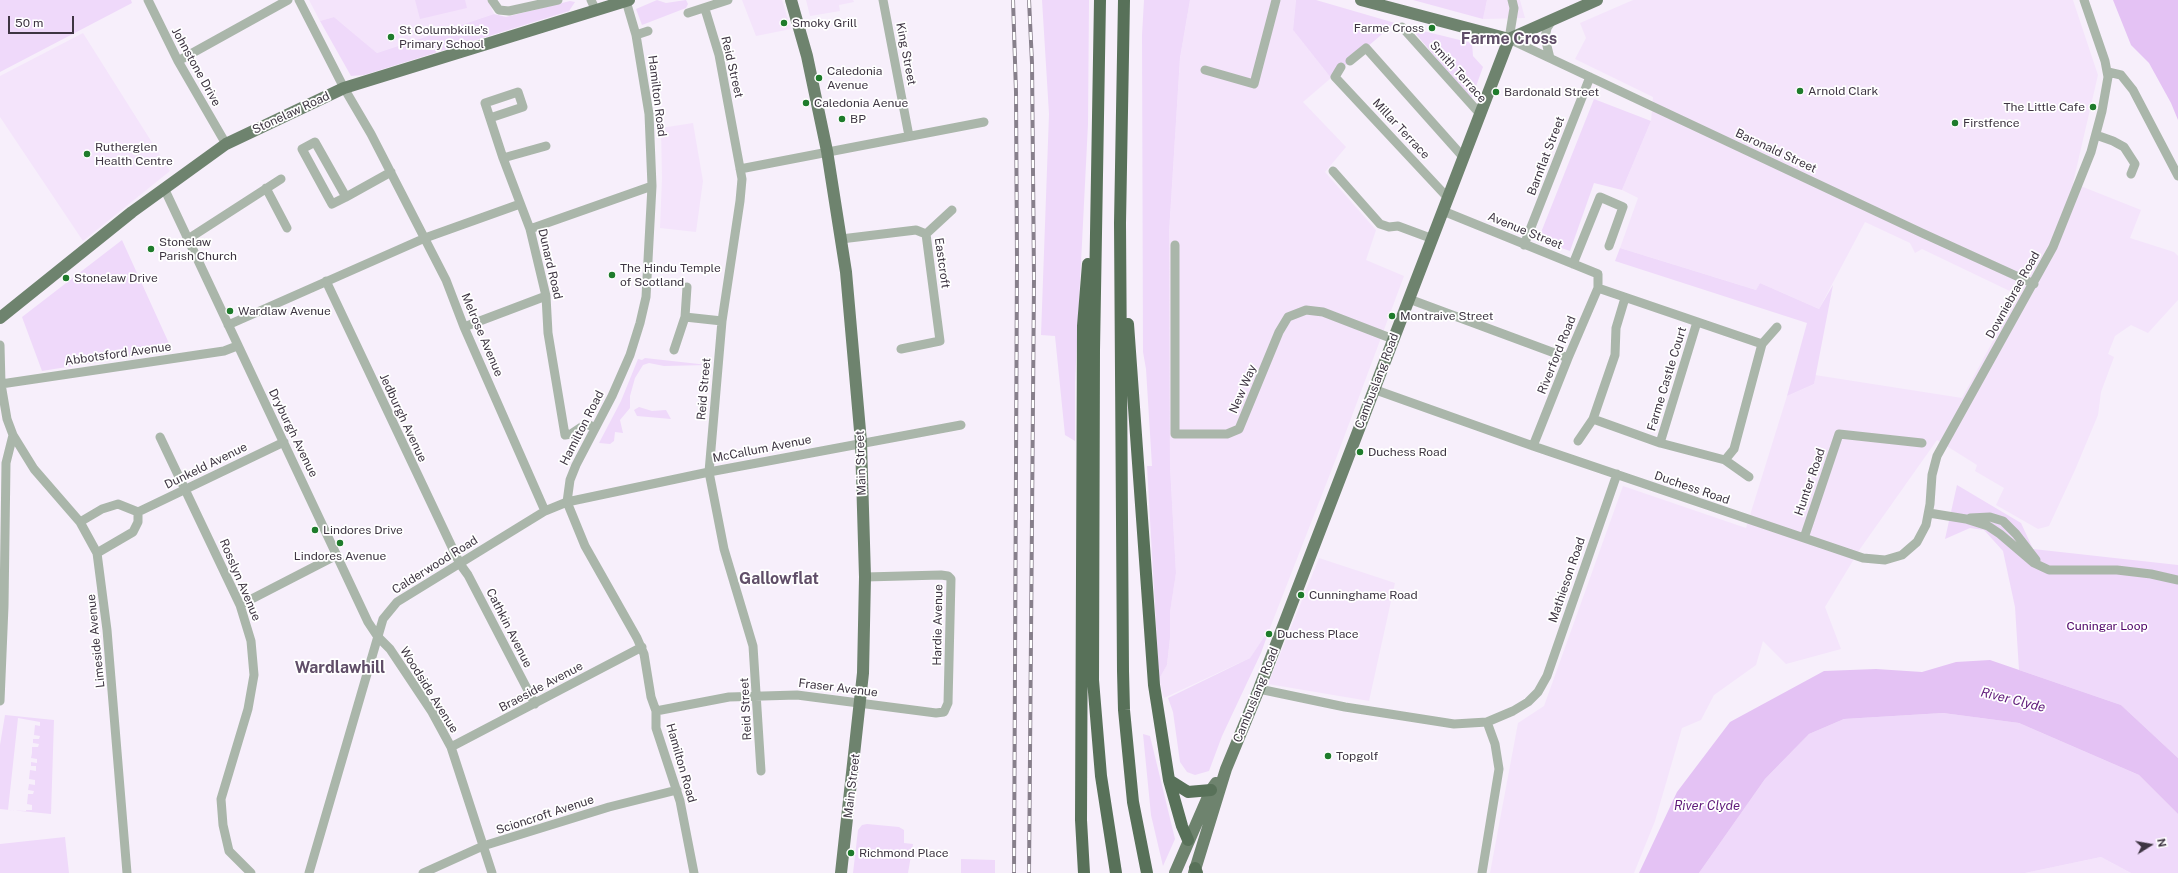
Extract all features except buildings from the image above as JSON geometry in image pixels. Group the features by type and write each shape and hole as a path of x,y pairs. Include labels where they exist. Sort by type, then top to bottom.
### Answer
{"highway":[{"path":"1100,0 1094,350 1093,680 1101,776 1116,871"},
{"path":"1124,0 1120,223 1124,710 1133,802 1146,871"},
{"path":"1084,873 1081,820 1083,326 1097,163"},
{"path":"1120,223 1143,511 1154,685 1169,780 1182,826 1188,840"},
{"path":"1169,780 1188,792 1211,790"}],"main road":[{"name":"Main Street","path":"791,0 807,56 827,151 841,239 852,328 861,442 865,576 864,650 861,703 840,873"},
{"name":"Main Street","path":"800,0 807,56"},
{"path":"1361,0 1509,39 1597,0"},
{"name":"Stonelaw Road","path":"0,318 164,188 226,144 344,88 628,1"},
{"name":"Cambuslang Road","path":"1195,871 1226,769 1259,689 1373,389 1433,239 1509,39"},
{"name":"Cambuslang Road","path":"1174,873 1211,790 1226,769"},
{"path":"1188,840 1195,871"}],"street":[{"name":"Johnstone Drive","path":"148,0 178,61 226,144"},
{"path":"178,61 288,0"},
{"name":"Melrose Avenue","path":"299,0 344,88 391,172 446,280 464,327 545,510"},
{"path":"492,0 500,10 509,10 558,0"},
{"path":"591,0 596,12"},
{"path":"688,13 705,9 728,0"},
{"name":"King Street","path":"883,0 909,136"},
{"path":"1205,70 1254,84 1276,0"},
{"path":"1509,39 1514,8 1512,0"},
{"name":"Downiebrae Road","path":"1869,559 1891,559 1908,552 1921,537 1929,513 1932,475 1937,456 2034,284 2066,216 2096,135 2107,86 2108,72 2084,0"},
{"name":"Hamilton Road","path":"628,1 636,35 649,114 652,186 646,297 630,355 612,396 594,427 570,480 567,502 585,546 642,647 647,664 651,697 656,711 656,728 677,790 694,873"},
{"name":"Reid Street","path":"705,9 719,55 740,169 740,201 722,322 709,472 724,549 753,646 761,771"},
{"path":"1550,58 1546,38 1547,28 1553,19"},
{"name":"Smith Terrace","path":"1402,27 1480,115"},
{"path":"636,35 648,31"},
{"name":"Baronald Street","path":"1509,39 2034,284"},
{"path":"1350,61 1366,48 1464,158"},
{"name":"Millar Terrace","path":"1341,67 1335,77 1448,198"},
{"path":"2108,72 2121,75 2133,90 2178,176"},
{"name":"Barnflat Street","path":"1524,244 1590,77"},
{"name":"Dunard Road","path":"490,118 530,229 546,296 548,333 565,435 570,434 586,424 594,427"},
{"path":"740,169 827,151 984,122"},
{"path":"2096,135 2113,140 2124,147 2135,164 2131,174"},
{"path":"346,197 315,142 302,149 332,204 346,197 391,172"},
{"path":"504,158 546,146"},
{"path":"1333,171 1380,224 1389,227 1398,226 1433,239"},
{"path":"188,239 281,178"},
{"path":"530,229 652,186"},
{"name":"Dryburgh Avenue","path":"164,188 237,346 338,555 368,622 378,637"},
{"path":"266,188 287,228"},
{"path":"1573,264 1600,197 1623,207 1609,246"},
{"path":"228,325 425,238 520,204"},
{"path":"926,234 952,210"},
{"name":"Avenue Street","path":"1443,211 1598,274"},
{"name":"Eastcroft","path":"841,239 916,230 926,234 940,341 901,349"},
{"name":"New Way","path":"1175,245 1175,434 1227,434 1239,429 1279,332 1288,317 1306,310 1323,312 1393,339"},
{"name":"Riverford Road","path":"1533,446 1598,288 1598,274"},
{"name":"Jedburgh Avenue","path":"326,281 460,564"},
{"path":"674,350 685,317 687,287"},
{"name":"Farme Castle Court","path":"1598,288 1762,344"},
{"path":"464,327 546,296"},
{"path":"1578,441 1594,419 1615,355 1616,328 1625,298"},
{"path":"1409,299 1568,358"},
{"path":"685,317 722,322"},
{"name":"Farme Castle Court","path":"1660,443 1697,322"},
{"path":"1725,460 1734,449 1762,344 1777,328"},
{"path":"0,345 1,384 7,419 13,435 6,462 2,538 0,701"},
{"name":"Abbotsford Avenue","path":"1,384 224,351 237,346"},
{"name":"Duchess Road","path":"1373,389 1533,446 1869,559"},
{"name":"Farme Castle Court","path":"1594,419 1660,443 1725,460 1749,477"},
{"name":"McCallum Avenue","path":"567,502 861,442 961,425"},
{"name":"Hunter Road","path":"1804,538 1839,434 1922,442"},
{"name":"Limeside Avenue","path":"13,435 34,469 80,522 97,553 107,630 127,873"},
{"name":"Rosslyn Avenue","path":"160,437 240,605 251,641 254,675 248,709 221,799 223,825 229,851 251,873"},
{"name":"Dunkeld Avenue","path":"138,512 284,442"},
{"name":"Mathieson Road","path":"1487,722 1513,711 1528,702 1538,692 1547,676 1617,474"},
{"name":"Calderwood Road","path":"309,873 383,620 397,602 545,510 567,502"},
{"path":"80,522 102,509 118,504 138,512 138,522 133,532 97,553"},
{"path":"1929,513 1966,519 1993,529 2029,559 2042,567 2056,571 2106,570 2135,572 2178,580"},
{"path":"240,605 338,555"},
{"name":"Cathkin Avenue","path":"460,564 468,575 535,704"},
{"name":"Hardie Avenue","path":"865,576 941,574 948,576 951,579 948,702 946,710"},
{"name":"Woodside Avenue","path":"378,637 390,649 424,700 451,747 492,873"},
{"name":"Braeside Avenue","path":"451,747 642,647"},
{"path":"1259,689 1345,707 1421,720 1454,724 1487,722 1495,744 1499,769 1482,873"},
{"name":"Fraser Avenue","path":"656,711 729,697 757,695 811,695 936,713 946,710"},
{"name":"Scioncroft Avenue","path":"423,873 483,846 609,807 677,790"}],"shaded area":[{"name":"St Columbkille's Primary School","path":"309,0 488,0 494,14 377,53 334,17 320,21"},
{"path":"742,0 782,0 791,29 756,36"},
{"path":"806,0 853,0 854,2 839,5 840,11 810,16"},
{"path":"1190,0 1296,0 1293,30 1331,78 1303,102 1346,147 1325,172 1376,230 1366,260 1404,276 1337,456 1270,628 1250,658 1164,698 1159,679 1167,665 1170,638 1170,612 1176,573 1170,467 1169,233 1180,58"},
{"path":"1487,0 1520,0 1525,18 1483,19"},
{"path":"1633,0 2073,0 2098,75 2073,183 2141,210 2130,238 2174,252 2178,256 2178,300 2148,333 2131,325 2115,336 2108,354 2114,357 2101,392 2098,415 2049,526 2038,529 1996,505 2004,488 1975,471 1977,465 1937,440 1860,549 1825,607 1841,649 1786,664 1763,641 1756,665 1714,695 1701,720 1682,728 1655,821 1634,873 1490,873 1518,723 1544,706 1623,486 1746,528 1787,396 1814,384 1815,375 1962,398 2018,295 1922,249 1915,253 1910,243 1865,222 1819,309 1760,283 1756,290 1620,248 1638,198 1622,190 1651,121 1653,97 1575,59 1586,38 1580,23"},
{"path":"83,33 170,171 83,241 0,117 0,76"},
{"path":"693,123 703,181 696,232 660,228 662,178 661,128"},
{"path":"1319,558 1395,583 1369,701 1268,684"},
{"path":"2101,857 2131,873 2025,873"}],"green space":[{"path":"0,0 131,0 132,3 0,72"},
{"path":"415,0 465,0 467,8 420,19"},
{"path":"657,0 666,3 686,0 688,4 686,8 642,25 636,9"},
{"path":"1042,0 1089,0 1088,124 1075,382 1075,441 1065,435 1055,336 1041,335 1049,114"},
{"path":"1144,0 1190,0 1180,58 1169,233 1170,467 1176,573 1170,612 1170,638 1167,665 1159,679 1147,466 1152,466 1146,369 1143,352 1142,35"},
{"path":"1296,0 1316,0 1395,23 1331,78 1293,30"},
{"path":"1413,0 1487,0 1483,19"},
{"path":"570,1 575,2 569,11 364,75 351,76 320,21 334,17 377,53 494,14 506,17"},
{"path":"1411,28 1472,43 1473,56 1483,67 1471,100"},
{"path":"1594,99 1651,121 1622,190 1594,183 1570,251 1538,240"},
{"path":"122,240 172,350 42,371 22,317"},
{"path":"1620,248 1756,290 1760,283 1819,309 1833,285 1814,384 1787,396 1807,323 1615,261"},
{"path":"645,358 708,365 664,366 649,363 643,365 635,378 630,396 630,408 620,420 623,433 615,432 614,441 610,444 599,443 621,401 638,359 642,360"},
{"path":"639,407 652,411 666,410 671,419 637,416 634,410"},
{"name":"Cuningar Loop","path":"1957,485 2021,523 2033,549 2178,565 2178,758 2121,705 2019,670 2015,607 2003,551 1984,530 1970,528 1945,539"},
{"path":"1270,628 1261,653 1222,736 1209,771 1195,775 1187,772 1180,762 1173,712 1168,698 1250,658"},
{"path":"1943,713 2019,723 2139,775 2178,814 2178,873 2131,873 2101,857 2025,873 1699,873 1765,779 1809,734 1844,719"},
{"path":"5,715 54,720 51,814 13,810 32,810 32,805 27,804 28,794 33,794 34,791 28,790 29,784 35,785 35,780 29,779 30,770 36,771 36,766 31,766 31,762 37,763 37,759 31,758 32,747 38,747 39,744 33,743 33,739 39,739 40,736 34,735 35,725 40,726 40,722 18,718 8,810 0,809 0,745"},
{"path":"1143,734 1150,736 1175,839 1163,866 1151,815"},
{"path":"867,824 899,827 904,830 904,843 913,844 908,873 853,873 858,830 862,825"},
{"path":"65,837 69,873 0,873 0,844"},
{"path":"961,859 995,860 995,873 961,873"}],"water":[{"path":"2113,0 2178,0 2178,120 2171,103 2149,63 2131,45"},
{"name":"River Clyde","path":"1990,660 2121,705 2178,758 2178,814 2139,775 2019,723 1943,713 1844,719 1809,734 1765,779 1699,873 1639,873 1677,792 1730,722 1824,671 1876,669 1922,672 1956,662"}],"railway":[{"path":"1013,0 1016,92 1017,261 1014,873"},
{"path":"1029,0 1032,63 1034,280 1029,873"}],"place":[{"name":"Smoky Grill","path":"784,23"},
{"name":"Farme Cross","path":"1432,28"},
{"name":"St Columbkille's Primary School","path":"391,37"},
{"name":"Caledonia Avenue","path":"819,78"},
{"name":"Arnold Clark","path":"1800,91"},
{"name":"Bardonald Street","path":"1496,92"},
{"name":"Caledonia Aenue","path":"806,103"},
{"name":"The Little Cafe","path":"2093,107"},
{"name":"BP","path":"842,119"},
{"name":"Firstfence","path":"1955,123"},
{"name":"Rutherglen Health Centre","path":"87,154"},
{"name":"Stonelaw Parish Church","path":"151,249"},
{"name":"The Hindu Temple of Scotland","path":"612,275"},
{"name":"Stonelaw Drive","path":"66,278"},
{"name":"Wardlaw Avenue","path":"230,311"},
{"name":"Montraive Street","path":"1392,316"},
{"name":"Duchess Road","path":"1360,452"},
{"name":"Lindores Drive","path":"315,530"},
{"name":"Lindores Avenue","path":"340,543"},
{"name":"Cunninghame Road","path":"1301,595"},
{"name":"Duchess Place","path":"1269,634"},
{"name":"Topgolf","path":"1328,756"},
{"name":"Richmond Place","path":"851,853"}],"district":[{"name":"Farme Cross","path":"1509,39"},
{"name":"Gallowflat","path":"779,579"},
{"name":"Wardlawhill","path":"340,668"}]}
